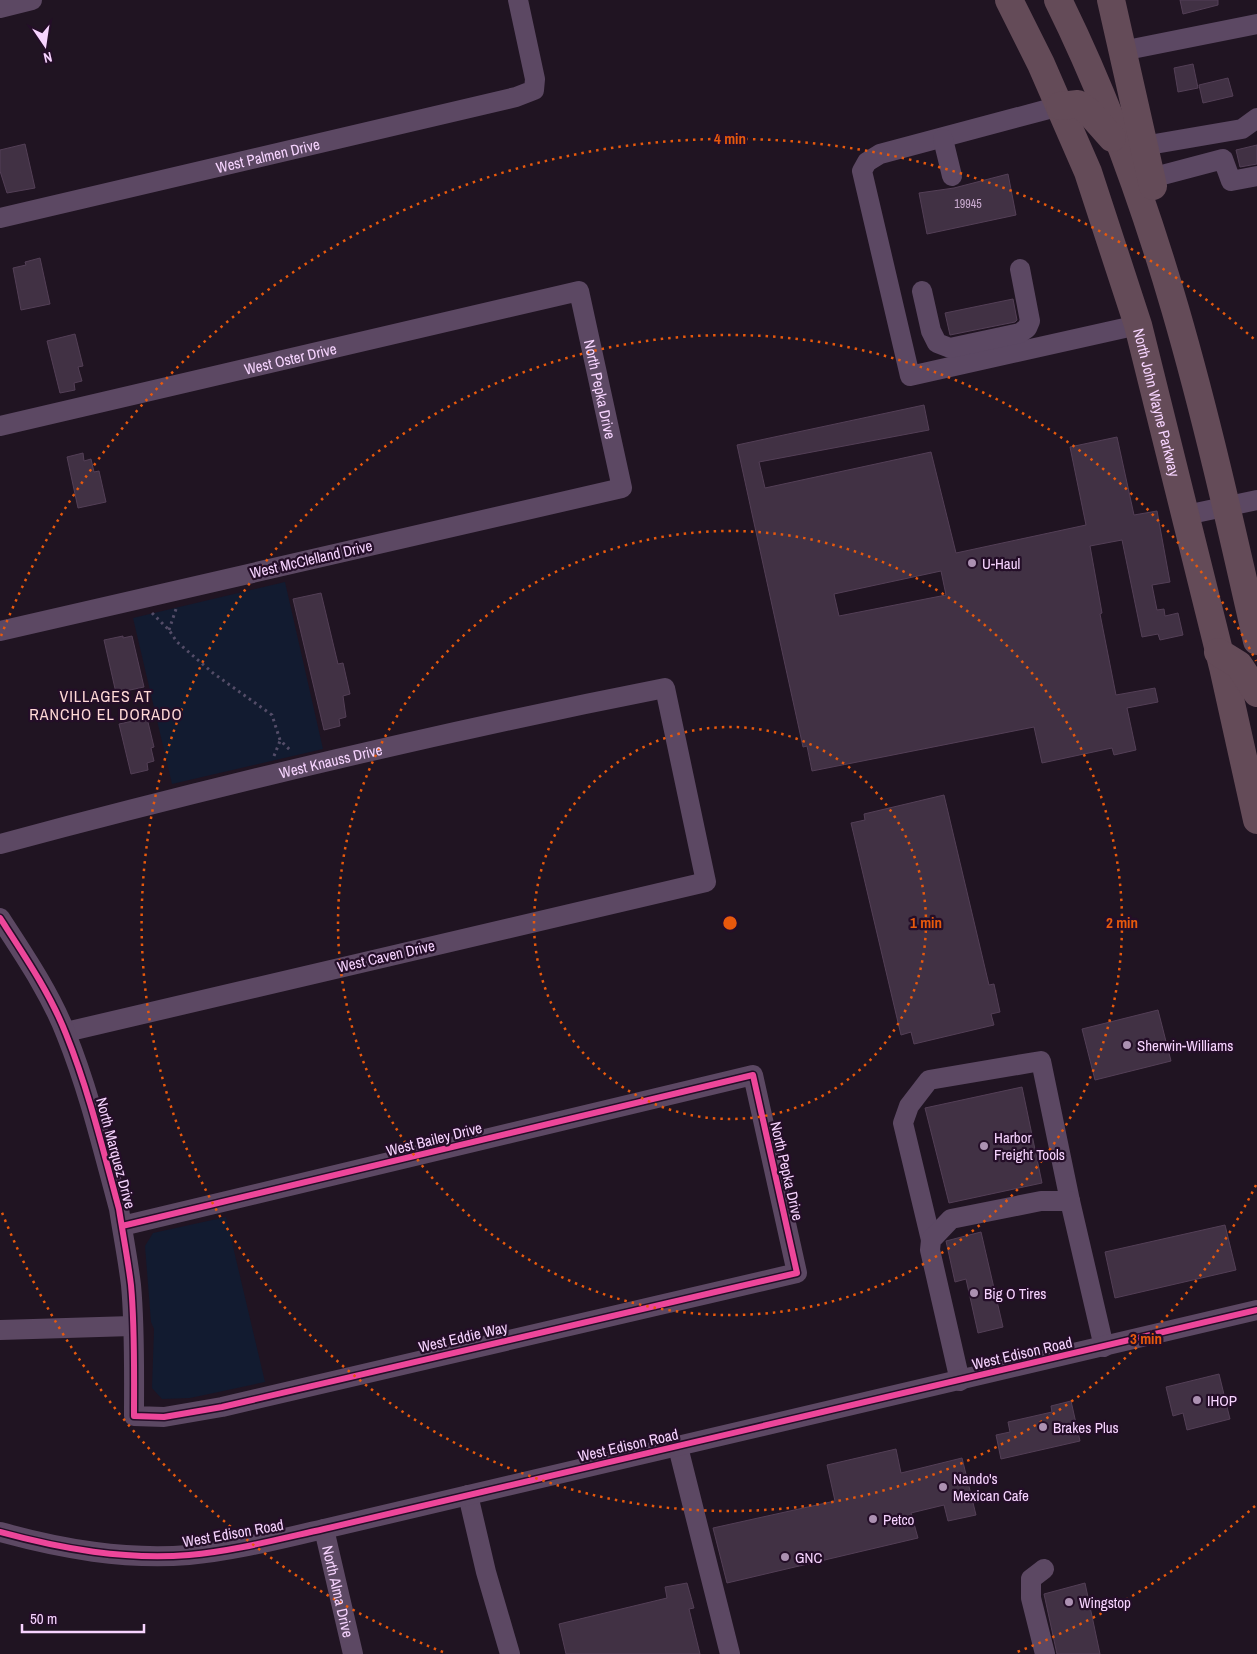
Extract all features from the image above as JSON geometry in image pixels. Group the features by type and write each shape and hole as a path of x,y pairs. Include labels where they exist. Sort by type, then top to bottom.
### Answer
{"highway":[{"name":"North John Wayne Parkway","path":"1009,0 1060,106 1088,172 1138,325 1223,667 1257,820"},
{"path":"1058,0 1133,148 1151,178 1190,306 1198,339 1204,373 1203,411"},
{"path":"1111,0 1122,50 1133,148 1203,411 1257,641"},
{"path":"1060,106 1078,104 1133,148"},
{"path":"1218,652 1239,664 1257,693"}],"street":[{"path":"0,8 31,0"},
{"name":"West Palmen Drive","path":"0,218 280,154 516,97 534,90 535,79 518,0"},
{"path":"1122,50 1257,24"},
{"path":"1060,106 943,139 880,154 867,162 862,171 910,376 1138,325"},
{"path":"1133,148 1242,129 1257,118"},
{"path":"943,139 952,176"},
{"path":"1151,178 1223,159 1231,182 1257,176"},
{"path":"922,291 931,331 937,343 950,348 1020,333 1027,328 1030,321 1020,268"},
{"name":"West Oster Drive","path":"0,426 579,291"},
{"name":"North Pepka Drive","path":"579,291 622,488"},
{"name":"West McClelland Drive","path":"0,631 622,488"},
{"path":"1186,515 1257,500"},
{"name":"West Knauss Drive","path":"0,844 259,777 502,720 665,688 706,882"},
{"name":"West Caven Drive","path":"66,1032 706,882"},
{"name":"North Marquez Drive","path":"0,918 36,973 66,1032 92,1108 122,1226 131,1287 134,1350 134,1416"},
{"path":"960,1381 930,1250 931,1240 903,1123 909,1106 929,1080 1042,1061 1070,1201 1104,1347"},
{"name":"North Pepka Drive","path":"753,1075 797,1273"},
{"name":"West Bailey Drive","path":"122,1226 753,1075"},
{"path":"931,1240 952,1219 1041,1201 1070,1201"},
{"name":"West Eddie Way","path":"134,1416 164,1417 222,1407 797,1273"},
{"name":"West Edison Road","path":"0,1532 50,1545 108,1554 157,1556 222,1551 960,1381 1257,1310"},
{"path":"0,1330 132,1326"},
{"path":"678,1446 730,1654"},
{"path":"468,1495 486,1572 510,1654"},
{"name":"North Alma Drive","path":"324,1529 353,1654"},
{"path":"1044,1569 1031,1579 1031,1598 1045,1654"}],"path":[{"path":"150,612 161,621 177,642 206,667 272,716 280,740 293,752"}],"shaded area":[{"path":"285,582 323,749 172,784 133,618"},
{"path":"226,1217 265,1382 190,1398 162,1399 152,1388 154,1329 151,1322 145,1246 153,1233"}],"building":[{"path":"1180,0 1218,0 1218,5 1183,14"},
{"path":"1193,64 1198,88 1178,92 1174,68"},
{"path":"1228,78 1233,96 1203,103 1199,85"},
{"path":"25,144 35,188 7,193 0,171 0,150"},
{"path":"1257,145 1257,164 1240,167 1236,150"},
{"path":"1008,174 1016,215 927,234 919,193 954,188"},
{"path":"40,258 50,304 21,310 13,268 26,265 25,262"},
{"path":"1013,299 1017,320 1015,322 950,335 945,313"},
{"path":"75,334 83,366 78,367 82,381 74,383 75,390 60,393 47,341"},
{"path":"924,405 929,430 759,462 765,488 931,452 956,553 1086,525 1070,447 1117,437 1134,515 1157,511 1170,582 1152,585 1157,610 1164,609 1165,616 1178,613 1183,635 1160,640 1158,634 1142,637 1122,540 1090,546 1102,613 1100,614 1116,695 1155,688 1158,702 1127,708 1136,750 1114,755 1112,748 1042,763 1034,727 812,771 807,746 803,747 737,445","holes":["941,571 946,595 839,616 834,594"]},
{"path":"83,453 84,461 91,459 94,472 99,471 106,502 78,508 67,457"},
{"path":"321,593 338,664 343,663 350,694 343,696 346,717 339,719 340,726 324,730 293,599"},
{"path":"123,636 123,638 132,636 144,687 116,693 104,640"},
{"path":"147,718 154,747 151,748 154,761 147,763 148,770 131,774 119,724"},
{"path":"944,795 989,985 994,984 1000,1012 991,1014 994,1025 914,1044 911,1032 901,1035 851,823 865,820 864,814"},
{"name":"Sherwin-Williams","path":"1158,1010 1171,1061 1095,1080 1082,1029"},
{"name":"Harbor Freight Tools","path":"1022,1087 1042,1183 949,1203 925,1108"},
{"path":"1225,1225 1236,1270 1115,1298 1105,1252"},
{"path":"981,1232 1003,1327 978,1333 966,1279 955,1282 946,1241"},
{"name":"IHOP","path":"1219,1374 1230,1419 1187,1430 1183,1413 1173,1416 1166,1387"},
{"name":"Brakes Plus","path":"1071,1401 1080,1441 1001,1459 996,1435 1010,1432 1008,1422 1052,1412 1051,1406"},
{"path":"896,1449 901,1473 962,1458 976,1515 948,1521 944,1505 911,1513 918,1538 727,1583 713,1528 835,1501 827,1465"},
{"path":"687,1583 694,1608 689,1609 700,1654 566,1654 559,1624 667,1598 665,1587"},
{"path":"1085,1583 1100,1654 1057,1654 1044,1594"}],"cycle path":[{"path":"0,918 36,974 60,1019 82,1077 119,1209 131,1285 134,1334 134,1416 164,1417 222,1407 797,1273 753,1075 122,1226"},
{"path":"0,1532 93,1552 165,1556 223,1551 324,1529 1257,1310"}],"place":[{"name":"U-Haul","path":"972,563"},
{"name":"Sherwin-Williams","path":"1127,1045"},
{"name":"Harbor Freight Tools","path":"984,1146"},
{"name":"Big O Tires","path":"974,1293"},
{"name":"IHOP","path":"1197,1400"},
{"name":"Brakes Plus","path":"1043,1427"},
{"name":"Nando's Mexican Cafe","path":"943,1487"},
{"name":"Petco","path":"873,1519"},
{"name":"GNC","path":"785,1557"},
{"name":"Wingstop","path":"1069,1602"}],"district":[{"name":"VILLAGES AT RANCHO EL DORADO","path":"106,705"}]}
